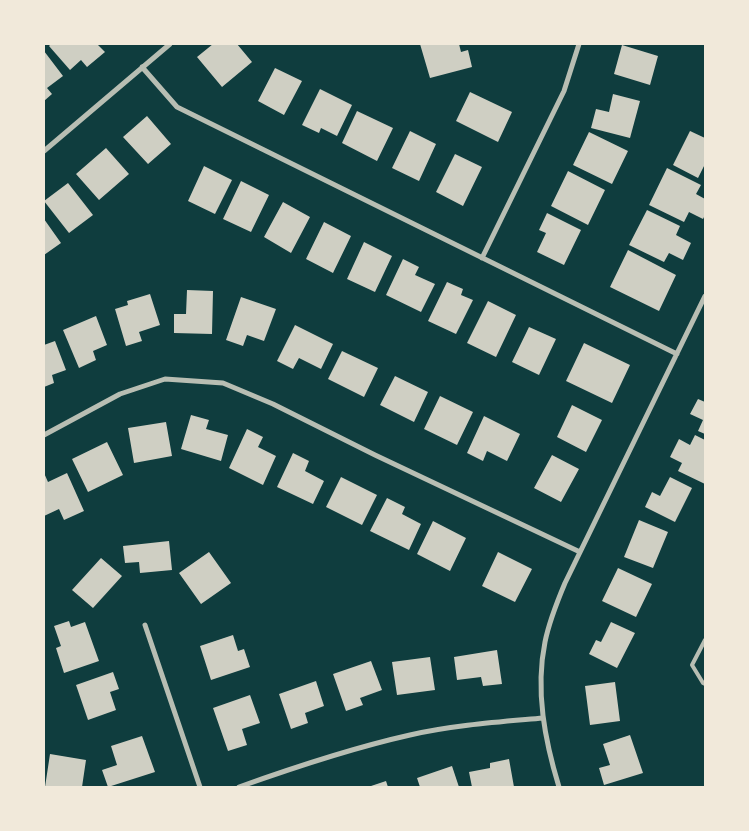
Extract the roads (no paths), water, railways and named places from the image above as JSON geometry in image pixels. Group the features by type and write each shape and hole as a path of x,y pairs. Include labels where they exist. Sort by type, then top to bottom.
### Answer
{"street":[{"path":"44,151 170,44"},
{"path":"482,258 564,90 579,44"},
{"path":"142,68 177,107 677,354"},
{"path":"559,787 548,751 543,718 541,674 545,642 556,606 580,552 705,296"},
{"path":"44,435 120,394 165,379 223,383 274,404 375,455 580,552"},
{"path":"145,626 200,787"},
{"path":"238,787 297,766 412,735 543,718"}],"lane":[{"path":"705,640 692,665 705,684"}]}
